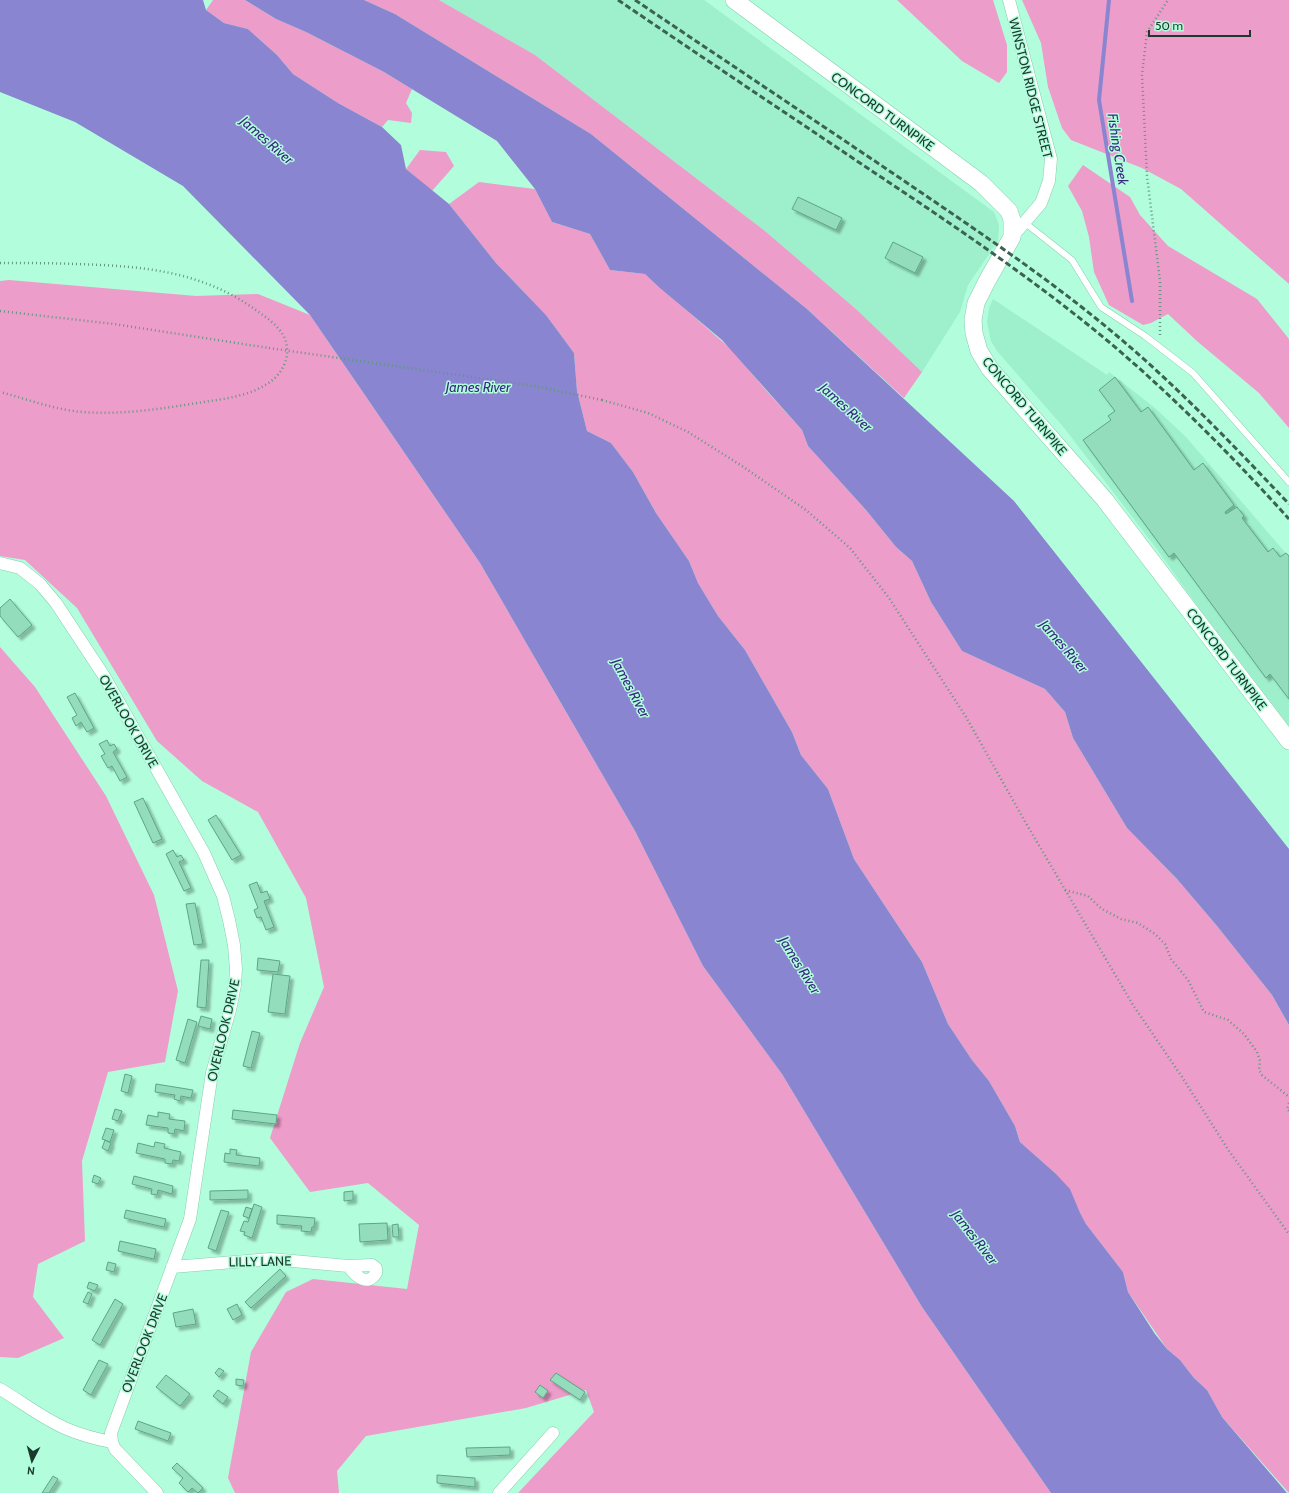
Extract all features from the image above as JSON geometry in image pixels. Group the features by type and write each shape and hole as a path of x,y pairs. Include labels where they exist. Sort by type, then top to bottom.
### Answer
{"street":[{"name":"CONCORD TURNPIKE","path":"734,0 981,183 1009,210 1012,220 1012,237 987,280 976,303 973,320 974,333 979,351 990,369 1105,500 1289,741"},
{"name":"WINSTON RIDGE STREET","path":"1009,0 1051,159 1049,182 1041,203 1012,237"},
{"name":"OVERLOOK DRIVE","path":"0,563 20,568 40,584 56,603 104,676 204,853 223,896 230,920 234,945 236,969 235,985 230,1010 212,1074 190,1219 111,1433 112,1442"},
{"name":"LILLY LANE","path":"172,1267 272,1259 348,1266"},
{"path":"0,1389 66,1429 88,1437 112,1442 115,1449 157,1493"},
{"path":"499,1493 553,1433"}],"lane":[{"path":"1024,222 1072,260 1101,307 1193,372 1289,482"}],"path":[{"path":"1160,348 1160,281 1147,176 1142,75 1146,32 1168,0"},
{"path":"0,263 134,266 164,271 197,280 222,290 249,304 267,318 281,331 286,340 287,350 286,359 282,369 276,378 268,383 238,397 165,408 110,413 82,412 57,408 0,392"},
{"path":"0,310 114,324 534,386 602,400 648,413 688,432 742,466 806,510 850,548 889,598 966,717 1133,1005 1182,1077 1229,1151 1289,1234"},
{"path":"1065,890 1088,896 1102,909 1121,919 1138,923 1155,934 1165,944 1171,959 1188,980 1204,1012 1228,1020 1244,1034 1257,1052 1260,1061 1259,1070 1262,1075 1289,1097"},
{"path":"1289,1104 1287,1109 1289,1111"}],"shaded area":[{"path":"213,0 245,0 276,19 306,32 384,72 412,89 406,103 412,113 411,123 388,120 382,127 338,103 293,74 277,55 248,29 224,23 206,10"},
{"path":"364,0 439,0 535,55 765,231 857,310 922,372 904,398 807,309 591,134 395,14"},
{"path":"439,0 704,0 994,212 999,225 998,241 968,285 960,312 922,372 857,310 765,231 535,55"},
{"path":"897,0 993,0 1007,45 1007,72 999,83 962,61"},
{"path":"1022,0 1289,0 1289,284 1181,189 1142,168 1071,140 1062,128 1048,87 1041,43"},
{"path":"420,150 446,152 454,166 432,191 406,169"},
{"path":"1083,165 1130,197 1140,215 1168,246 1257,299 1289,339 1289,428 1259,393 1198,342 1168,314 1151,323 1143,325 1109,305 1094,272 1089,237 1082,211 1068,186"},
{"path":"479,182 535,189 552,222 590,234 610,270 645,274 732,350 802,430 808,446 866,510 896,547 912,561 931,602 962,651 1045,689 1065,712 1073,738 1127,828 1177,879 1272,995 1289,1025 1289,1493 1222,1417 1207,1390 1194,1378 1180,1360 1167,1349 1128,1292 1123,1272 1086,1224 1055,1173 1020,1142 1015,1126 989,1081 972,1060 948,1024 922,962 854,859 828,789 801,755 792,732 745,650 718,616 698,583 689,561 656,513 633,472 611,443 587,431 577,391 574,353 546,315 496,263 449,204"},
{"path":"9,280 196,296 258,294 310,315 480,563 635,831 703,966 782,1074 922,1307 1051,1493 518,1493 594,1412 586,1390 526,1408 366,1436 337,1471 339,1493 235,1493 228,1478 251,1352 286,1292 313,1279 407,1289 419,1225 368,1183 310,1192 270,1138 300,1043 324,987 306,898 258,812 202,781 157,741 77,608 25,560 0,556 0,281"},
{"path":"993,299 1107,375 1109,372 1155,408 1186,437 1289,557 1289,726 1065,429 997,351 991,341 987,322 989,308"},
{"path":"0,647 35,687 106,796 154,895 178,991 165,1062 108,1072 82,1161 85,1241 38,1264 33,1297 64,1338 18,1358 0,1357"}],"water":[{"name":"James River","path":"0,0 203,0 206,10 224,23 248,29 277,55 293,74 338,103 382,127 401,145 406,169 449,204 496,263 546,315 574,353 577,391 587,431 611,443 633,472 656,513 689,561 698,583 718,616 745,650 792,732 801,755 828,789 854,859 922,962 948,1024 972,1060 989,1081 1015,1126 1020,1142 1055,1173 1070,1189 1086,1224 1123,1272 1128,1292 1155,1334 1167,1349 1180,1360 1194,1378 1207,1390 1222,1417 1287,1493 1051,1493 922,1307 782,1074 703,966 635,831 480,563 310,315 183,186 75,122 0,92"},
{"name":"James River","path":"245,0 364,0 395,14 591,134 807,309 1014,501 1289,849 1289,1025 1272,995 1217,926 1177,879 1127,828 1073,738 1065,712 1045,689 962,651 931,602 912,561 896,547 866,510 808,446 802,430 722,340 645,274 610,270 590,234 552,222 535,189 497,141 384,72 306,32 276,19"}],"building":[{"path":"798,197 842,218 836,230 792,209"},
{"path":"893,242 923,257 915,273 885,258"},
{"path":"1115,377 1141,412 1148,407 1194,470 1203,463 1234,505 1225,512 1226,514 1237,507 1244,516 1242,518 1268,552 1273,548 1280,557 1286,553 1289,556 1289,699 1270,674 1266,678 1174,553 1169,557 1083,440 1111,420 1108,416 1115,411 1099,390"},
{"path":"10,599 32,625 18,637 0,616 0,608"},
{"path":"75,693 94,728 87,732 81,722 76,726 72,718 77,715 67,697"},
{"path":"107,740 110,746 114,744 117,749 113,752 127,777 120,781 112,766 108,768 101,756 105,754 99,744"},
{"path":"143,798 162,839 153,843 134,802"},
{"path":"216,815 241,855 232,860 208,820"},
{"path":"173,850 177,857 181,855 184,860 179,862 191,888 184,891 166,854"},
{"path":"257,882 261,893 267,891 270,899 264,901 274,927 266,930 261,917 257,918 254,910 258,908 249,885"},
{"path":"195,903 203,944 194,945 186,904"},
{"path":"258,958 280,961 278,972 257,970"},
{"path":"201,960 209,960 206,1008 197,1007"},
{"path":"273,974 290,976 285,1014 268,1012"},
{"path":"201,1016 212,1019 210,1029 198,1026"},
{"path":"188,1019 197,1022 185,1063 176,1060"},
{"path":"252,1031 260,1033 251,1068 243,1066"},
{"path":"125,1074 132,1076 128,1093 121,1091"},
{"path":"156,1084 193,1090 191,1098 181,1096 180,1101 174,1099 175,1095 155,1092"},
{"path":"115,1109 122,1111 118,1121 112,1119"},
{"path":"233,1110 277,1115 276,1124 232,1119"},
{"path":"158,1112 170,1114 169,1119 185,1121 184,1131 175,1129 174,1134 168,1133 168,1128 146,1125 148,1115 158,1117"},
{"path":"106,1128 114,1130 110,1142 102,1139"},
{"path":"105,1140 111,1143 108,1151 102,1148"},
{"path":"155,1142 165,1144 164,1148 181,1152 179,1161 173,1160 172,1164 165,1163 165,1159 136,1153 138,1143 154,1147"},
{"path":"230,1149 237,1150 236,1155 260,1158 259,1166 224,1162 225,1153 230,1154"},
{"path":"94,1175 101,1178 98,1184 92,1182"},
{"path":"134,1176 173,1186 172,1194 158,1190 157,1195 151,1194 152,1189 132,1184"},
{"path":"248,1190 248,1199 210,1200 210,1191"},
{"path":"353,1191 353,1200 344,1201 344,1192"},
{"path":"254,1204 262,1207 252,1238 244,1235 245,1232 240,1231 244,1221 248,1222"},
{"path":"246,1207 252,1209 249,1218 243,1216"},
{"path":"126,1210 166,1219 164,1227 124,1218"},
{"path":"221,1210 229,1212 216,1251 208,1248"},
{"path":"277,1215 315,1218 314,1227 312,1227 311,1232 301,1231 302,1226 277,1224"},
{"path":"387,1223 388,1240 360,1242 359,1224"},
{"path":"398,1224 399,1237 393,1237 392,1225"},
{"path":"120,1241 156,1249 154,1259 118,1251"},
{"path":"108,1262 116,1264 114,1272 106,1270"},
{"path":"280,1269 286,1276 251,1308 245,1302"},
{"path":"89,1282 98,1285 95,1291 87,1288"},
{"path":"88,1292 92,1294 88,1304 83,1302"},
{"path":"115,1299 123,1304 100,1345 92,1340"},
{"path":"237,1304 242,1315 233,1320 227,1309"},
{"path":"193,1309 196,1324 176,1327 173,1313"},
{"path":"99,1360 108,1364 91,1395 83,1390"},
{"path":"219,1368 224,1371 219,1377 215,1373"},
{"path":"556,1373 585,1392 580,1400 550,1380"},
{"path":"166,1375 190,1394 180,1406 156,1387"},
{"path":"236,1379 244,1380 243,1386 236,1385"},
{"path":"540,1385 548,1391 543,1398 535,1392"},
{"path":"218,1390 228,1397 223,1404 213,1396"},
{"path":"138,1421 171,1433 168,1441 135,1429"},
{"path":"510,1447 510,1455 467,1457 466,1448"},
{"path":"177,1463 203,1488 198,1493 192,1488 188,1492 179,1483 183,1478 172,1468"},
{"path":"437,1475 475,1478 475,1487 437,1483"},
{"path":"53,1476 58,1479 49,1493 42,1493"}],"waterway":[{"name":"Fishing Creek","path":"1109,0 1099,100 1132,301"}],"railway":[{"path":"618,0 957,228 1019,272 1079,318 1133,362 1179,405 1247,473 1289,519"},
{"path":"635,0 894,174 1062,292 1116,335 1161,375 1289,504"}]}
